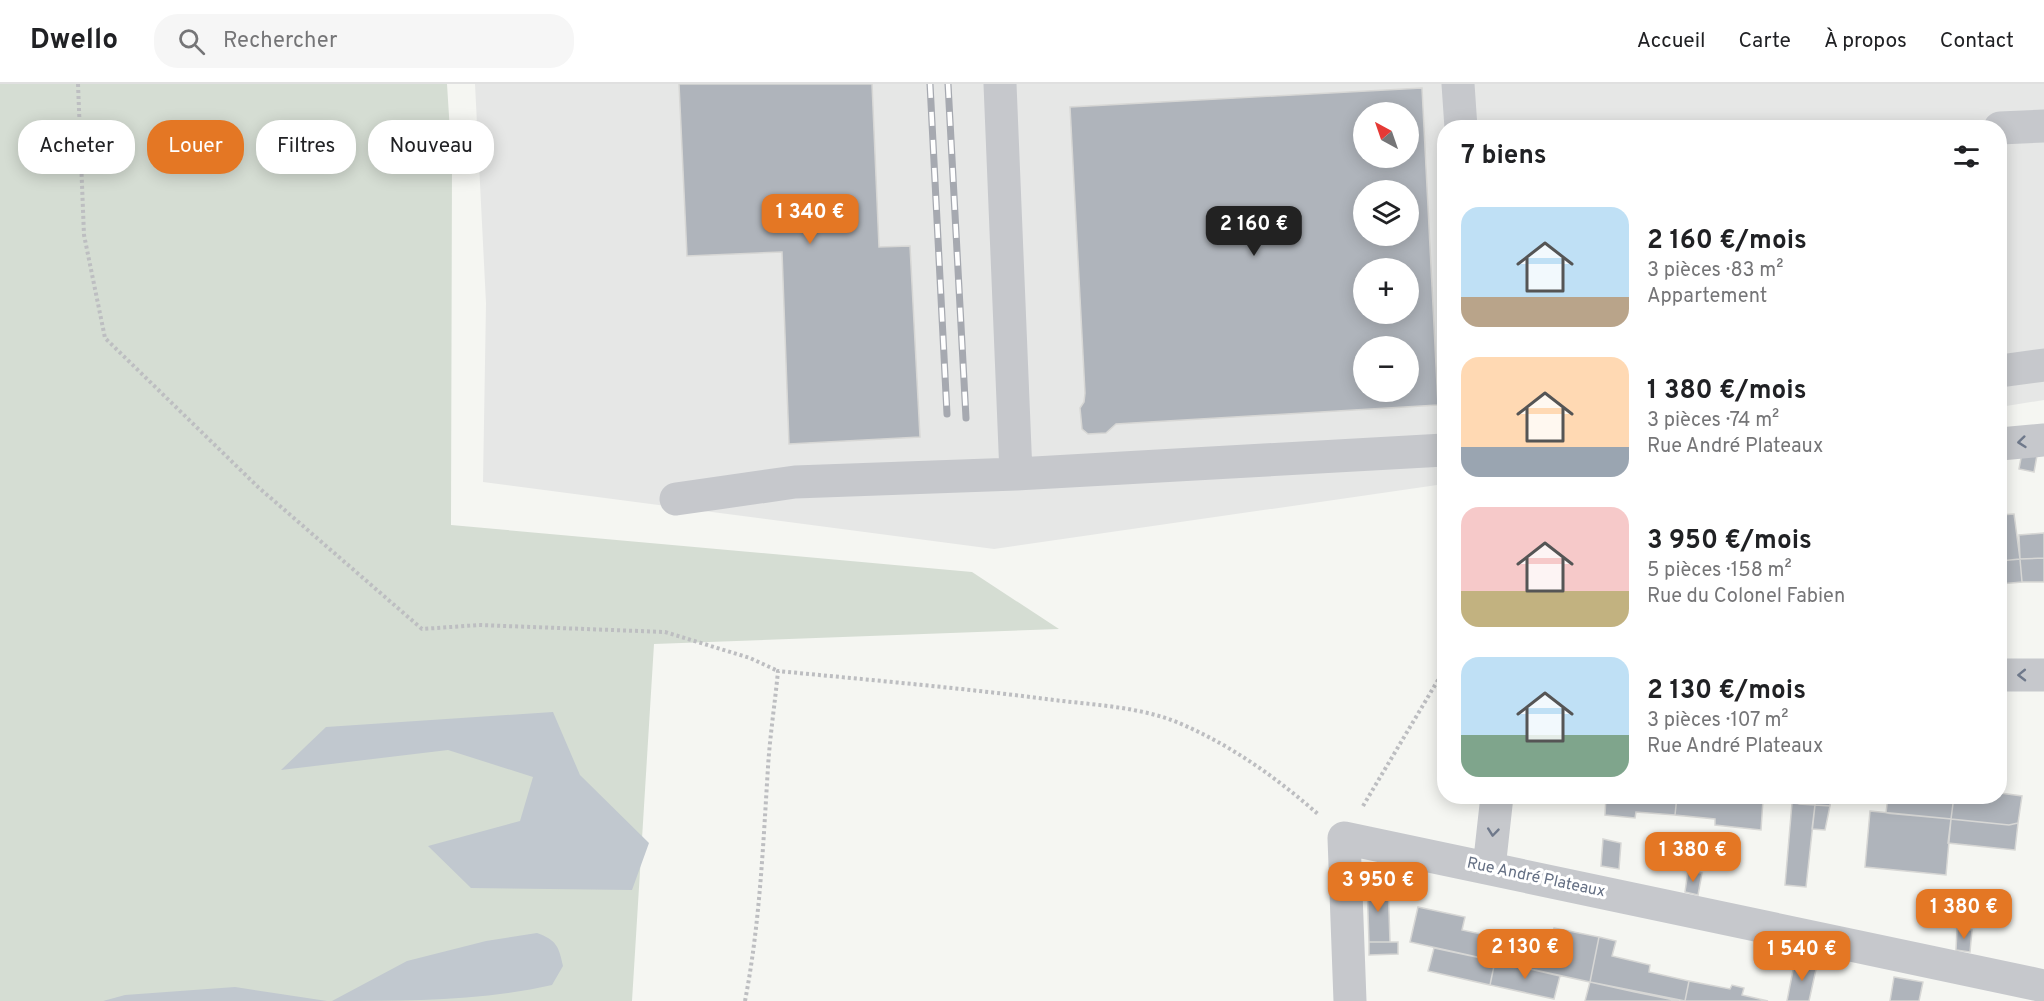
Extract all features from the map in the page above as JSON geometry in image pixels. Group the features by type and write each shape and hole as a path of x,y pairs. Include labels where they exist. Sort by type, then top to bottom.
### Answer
{"street":[{"path":"1000,84 1016,474"},
{"path":"1458,84 1460,120"},
{"path":"2007,128 2044,126"},
{"path":"2007,370 2044,365"},
{"path":"2007,443 2044,440"},
{"path":"676,498 795,482 1016,474 1437,450"},
{"path":"2007,675 2044,675"},
{"path":"1489,868 1496,804"},
{"path":"1344,838 1350,1001"},
{"name":"Rue André Plateaux","path":"1344,838 2044,986"}],"path":[{"path":"78,84 84,235 105,338 258,487 422,628 479,625 665,632 750,657 778,671 1118,708 1178,722 1230,749 1287,787 1344,838 1437,682"},
{"path":"745,1001 753,958 764,862 768,765 778,671"}],"shaded area":[{"path":"0,84 447,84 449,120 368,120 368,174 452,174 451,525 972,572 1059,629 654,644 632,1001 0,1001"},
{"path":"475,84 2044,84 2044,400 2007,406 2007,120 1437,120 1437,485 994,549 483,482 486,303 480,174 494,174 494,120 477,120"},
{"path":"553,712 580,775 649,843 632,890 471,888 428,846 520,821 533,777 448,750 281,770 326,727"},
{"path":"537,933 553,941 560,953 563,966 552,985 471,997 332,1001 407,961 486,941"},
{"path":"235,987 327,1001 103,1001 125,995"}],"building":[{"path":"679,84 872,84 879,247 910,246 920,437 789,444 782,252 687,256"},
{"path":"1422,88 1437,405 1116,424 1106,433 1088,434 1082,429 1080,408 1084,402 1070,107"},
{"path":"2023,447 2038,450 2034,472 2019,469"},
{"path":"2007,514 2014,514 2020,559 2007,560"},
{"path":"2044,533 2044,558 2020,559 2019,535"},
{"path":"2044,558 2044,582 2022,582 2020,559"},
{"path":"2020,559 2022,582 2007,583 2007,560"},
{"path":"2007,794 2022,796 2018,823 2009,825 1951,819 1953,804 2007,804"},
{"path":"1606,804 1676,804 1675,815 1636,812 1635,818 1605,815"},
{"path":"1676,804 1763,804 1761,830 1715,825 1715,819 1675,815"},
{"path":"1792,804 1815,805 1806,887 1785,885"},
{"path":"1815,804 1830,804 1830,806"},
{"path":"1887,804 1953,804 1951,819 1886,813"},
{"path":"1815,805 1830,806 1825,830 1812,829"},
{"path":"1870,811 1951,819 1946,875 1865,867"},
{"path":"1951,819 2009,825 2018,823 2015,850 1948,843"},
{"path":"1603,839 1621,843 1619,869 1601,866"},
{"path":"1688,871 1702,873 1698,895 1685,892"},
{"path":"1367,884 1388,884 1390,942 1369,942"},
{"path":"1418,907 1465,917 1462,930 1500,938 1495,961 1410,942"},
{"path":"1554,928 1599,937 1590,982 1495,961 1500,938 1538,947 1542,933 1552,935"},
{"path":"1957,929 1972,930 1970,952 1956,950"},
{"path":"1599,937 1616,941 1612,956 1650,965 1649,972 1689,981 1685,1001 1590,982"},
{"path":"1369,942 1398,942 1398,954 1369,955"},
{"path":"1434,948 1495,961 1490,985 1428,971"},
{"path":"1795,960 1817,965 1809,1001 1787,1001"},
{"path":"1495,961 1560,976 1554,999 1490,985"},
{"path":"1894,977 1923,982 1919,1001 1890,1001"},
{"path":"1689,981 1730,989 1732,985 1744,988 1742,995 1768,1001 1685,1001"},
{"path":"1590,982 1635,992 1679,1001 1585,1001"}],"railway":[{"path":"930,84 947,414"},
{"path":"948,84 966,418"}]}
